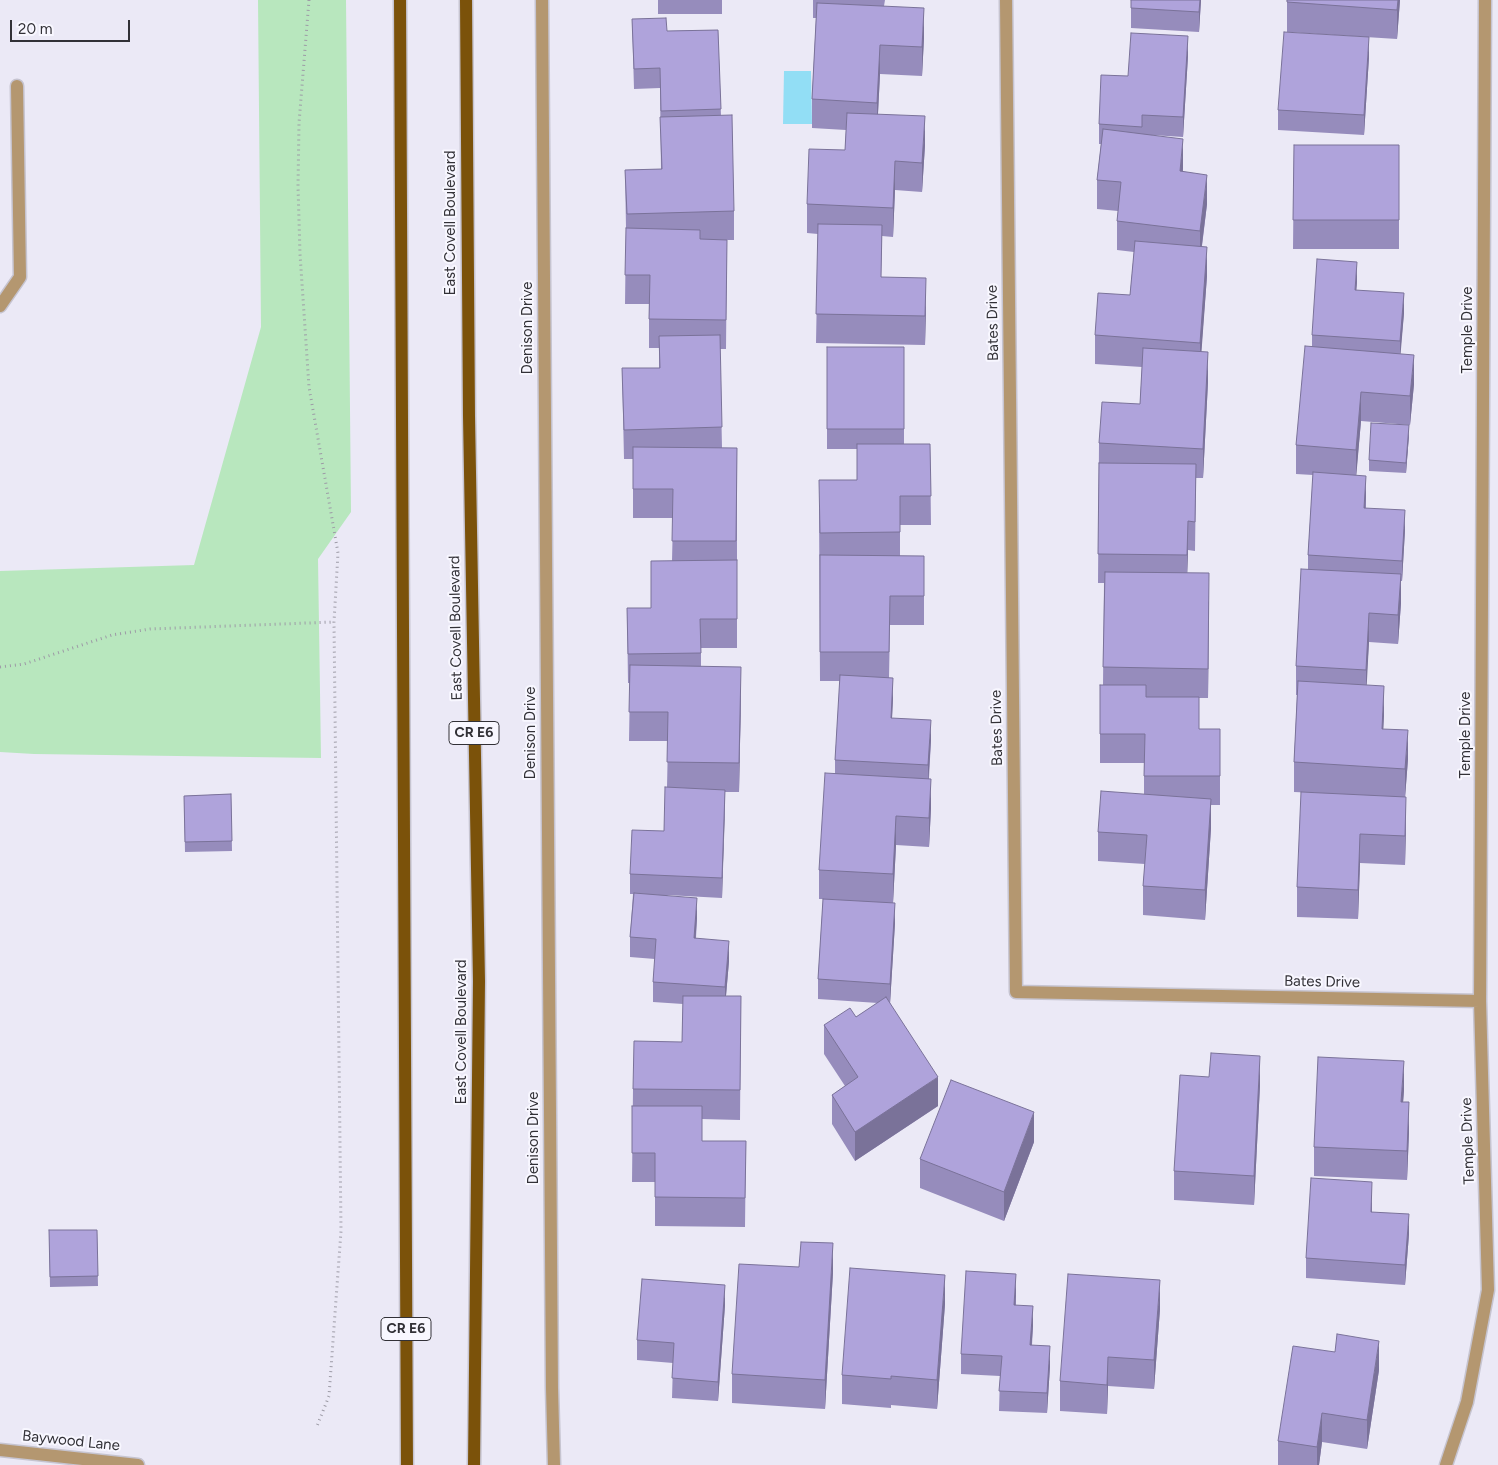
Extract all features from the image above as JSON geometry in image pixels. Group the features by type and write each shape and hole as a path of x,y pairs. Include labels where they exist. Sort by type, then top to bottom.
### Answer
{"main road":[{"name":"CR E6","path":"400,0 407,1465"},
{"name":"East Covell Boulevard","path":"466,0 469,436 479,981 474,1465"}],"street":[{"name":"Denison Drive","path":"542,0 554,1465"},
{"name":"Bates Drive","path":"1006,0 1016,992 1480,1001"},
{"name":"Temple Drive","path":"1446,1465 1467,1402 1488,1290 1480,1001 1492,232 1485,0"},
{"path":"0,306 20,277 17,86"},
{"name":"Baywood Lane","path":"0,1450 138,1465"}],"path":[{"path":"309,0 299,123 300,254 310,387 338,553 334,622 341,1231 329,1396 317,1426"},
{"path":"0,667 24,664 112,635 150,629 334,622"}],"green space":[{"path":"258,0 346,0 351,512 318,559 321,758 0,752 0,571 194,565 261,327"}],"water":[{"path":"784,71 811,71 812,124 783,124"}],"building":[{"path":"1131,0 1200,0 1199,12 1131,8"},
{"path":"1287,0 1398,0 1397,10 1287,2"},
{"path":"817,3 924,8 922,47 880,45 877,103 812,99"},
{"path":"666,18 667,31 718,30 721,109 661,111 660,68 634,69 632,19"},
{"path":"1284,32 1369,37 1364,115 1278,110"},
{"path":"1131,33 1188,36 1183,117 1142,115 1142,127 1099,124 1101,75 1128,76"},
{"path":"847,113 925,116 922,163 895,161 893,208 807,204 809,149 845,150"},
{"path":"732,115 734,211 627,214 625,170 662,169 660,117"},
{"path":"1103,129 1183,139 1180,171 1207,175 1200,231 1117,221 1121,182 1097,180"},
{"path":"1294,145 1399,145 1399,220 1293,220"},
{"path":"818,224 882,225 881,277 926,278 925,316 816,314"},
{"path":"626,228 700,230 700,239 727,240 726,320 649,319 650,275 625,275"},
{"path":"1135,241 1207,247 1200,343 1095,335 1098,293 1130,295"},
{"path":"1317,259 1357,262 1355,290 1404,293 1400,341 1312,335"},
{"path":"720,335 722,427 624,430 622,368 660,368 659,336"},
{"path":"1305,346 1414,355 1410,396 1361,392 1356,450 1296,445"},
{"path":"827,347 904,347 904,429 827,429"},
{"path":"1143,348 1208,352 1203,449 1099,443 1102,402 1140,404"},
{"path":"1371,423 1409,425 1406,463 1369,460"},
{"path":"857,444 930,444 931,496 900,496 900,532 820,533 819,480 857,480"},
{"path":"633,447 737,448 736,541 672,541 673,489 633,489"},
{"path":"1099,463 1196,464 1195,522 1188,521 1187,555 1098,554"},
{"path":"1313,472 1366,476 1364,508 1405,510 1402,561 1308,555"},
{"path":"820,555 924,556 924,596 890,596 889,652 820,652"},
{"path":"737,560 737,619 700,619 701,653 628,654 627,608 651,608 651,561"},
{"path":"1301,569 1401,574 1398,615 1369,613 1366,670 1296,666"},
{"path":"1105,572 1209,573 1208,669 1103,667"},
{"path":"630,665 741,667 739,763 667,762 668,712 629,712"},
{"path":"840,675 893,678 891,718 931,720 928,765 835,760"},
{"path":"1298,681 1384,686 1382,729 1408,730 1405,769 1294,762"},
{"path":"1100,685 1146,685 1146,697 1199,697 1199,729 1220,729 1220,776 1144,776 1145,734 1100,734"},
{"path":"825,773 931,779 929,818 896,816 893,874 819,870"},
{"path":"665,787 725,790 722,878 630,874 632,830 664,831"},
{"path":"1101,791 1211,799 1205,890 1143,886 1147,835 1098,832"},
{"path":"1301,792 1406,797 1405,836 1360,834 1358,890 1297,887"},
{"path":"231,794 232,841 185,842 184,796"},
{"path":"634,893 697,898 694,938 729,941 725,987 653,982 656,939 630,937"},
{"path":"823,899 895,903 890,984 818,979"},
{"path":"683,996 741,996 740,1090 633,1089 634,1041 682,1042"},
{"path":"886,997 938,1077 855,1132 832,1095 858,1077 824,1025 850,1008 856,1017"},
{"path":"1211,1053 1260,1056 1254,1176 1174,1171 1180,1075 1209,1077"},
{"path":"1318,1057 1404,1061 1401,1102 1409,1102 1407,1151 1314,1147"},
{"path":"951,1080 1034,1112 1004,1192 920,1159"},
{"path":"632,1106 702,1106 702,1141 746,1141 745,1198 655,1197 655,1153 632,1153"},
{"path":"1311,1178 1372,1182 1371,1212 1409,1214 1405,1265 1306,1258"},
{"path":"49,1230 97,1230 98,1276 50,1277"},
{"path":"801,1242 833,1243 825,1380 732,1374 739,1264 799,1267"},
{"path":"850,1268 945,1275 937,1380 891,1376 891,1379 842,1375"},
{"path":"966,1271 1016,1274 1014,1305 1033,1306 1030,1345 1050,1346 1047,1393 999,1391 1002,1356 961,1354"},
{"path":"1068,1274 1160,1280 1154,1360 1108,1357 1107,1385 1060,1381"},
{"path":"642,1279 725,1285 718,1382 672,1378 674,1343 637,1340"},
{"path":"1337,1334 1379,1341 1367,1420 1322,1413 1317,1447 1278,1441 1293,1346 1335,1352"}]}
